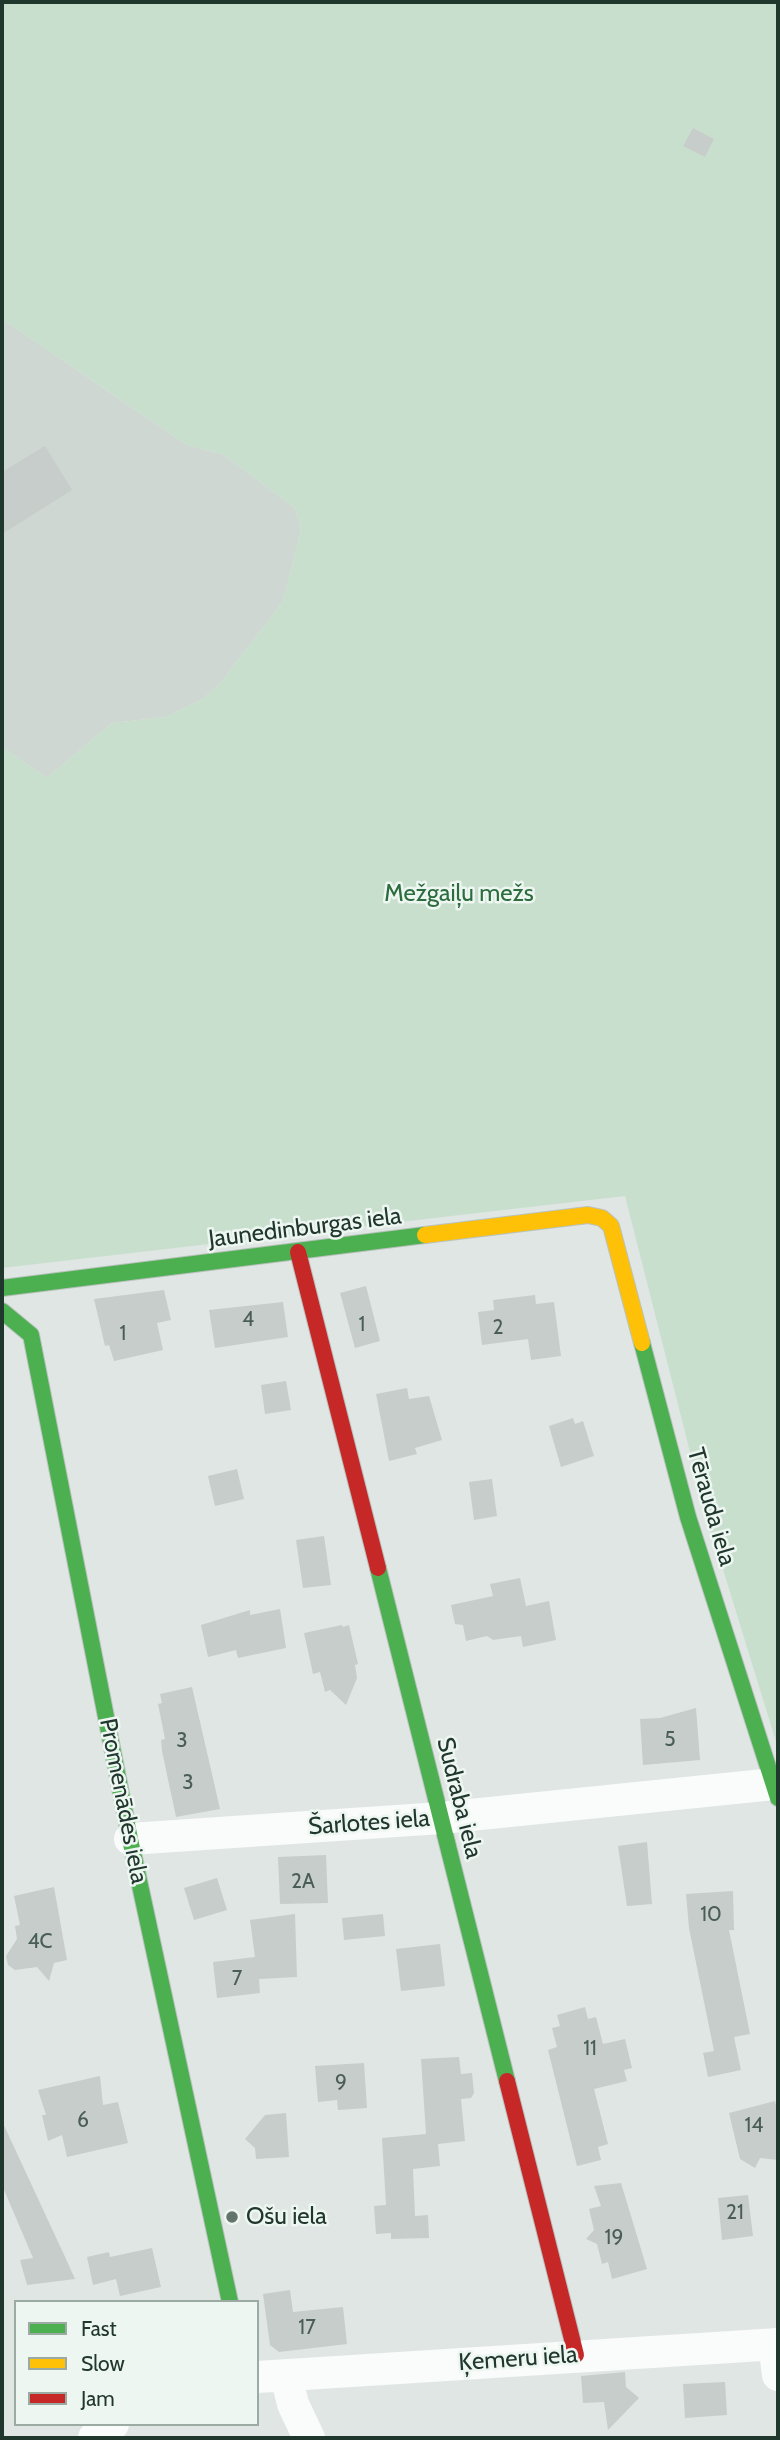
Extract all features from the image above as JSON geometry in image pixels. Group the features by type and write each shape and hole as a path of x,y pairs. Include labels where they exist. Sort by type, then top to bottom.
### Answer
{"street":[{"name":"Jaunedinburgas iela","path":"2,1288 588,1215 602,1218 611,1226"},
{"name":"Tērauda iela","path":"611,1226 688,1517 776,1791"},
{"name":"Sudraba iela","path":"298,1252 576,2355"},
{"name":"Promenādes iela","path":"2,1311 31,1335 130,1839 230,2300"},
{"name":"Šarlotes iela","path":"130,1839 776,1791"},
{"name":"Ķemeru iela","path":"272,2376 776,2344"},
{"path":"776,2344 778,2375"},
{"path":"272,2376 293,2404 309,2438"},
{"path":"94,2438 110,2426"}],"shaded area":[{"path":"2,319 187,445 224,455 295,508 301,531 283,601 222,681 203,699 166,717 112,723 47,778 2,747"}],"green space":[{"name":"Mežgaiļu mežs","path":"2,2 778,2 778,1748 705,1511 625,1196 2,1268 2,747 47,778 112,723 166,717 203,699 222,681 283,601 301,531 295,508 224,455 187,445 2,319"}],"building":[{"path":"693,128 714,139 705,157 683,146"},
{"path":"45,446 72,490 2,534 2,472"},
{"path":"366,1286 380,1341 355,1348 340,1293"},
{"path":"164,1290 171,1320 157,1323 163,1350 114,1361 109,1345 105,1346 94,1299"},
{"path":"535,1295 536,1304 554,1302 561,1356 531,1360 528,1339 482,1345 478,1312 494,1310 493,1300"},
{"path":"283,1302 288,1337 215,1348 209,1310"},
{"path":"286,1381 291,1410 265,1414 261,1385"},
{"path":"407,1388 409,1399 429,1396 442,1440 415,1448 417,1454 389,1461 376,1394"},
{"path":"573,1418 575,1424 583,1421 594,1456 561,1467 549,1426"},
{"path":"237,1469 244,1499 215,1506 208,1476"},
{"path":"492,1479 497,1516 474,1520 469,1482"},
{"path":"324,1536 331,1585 303,1588 296,1540"},
{"path":"520,1578 526,1606 549,1601 556,1640 523,1647 521,1636 493,1640 487,1636 466,1641 463,1625 455,1624 451,1605 493,1596 490,1584"},
{"path":"280,1609 286,1648 238,1658 236,1650 208,1657 201,1625 250,1610 250,1615"},
{"path":"349,1625 358,1664 355,1665 357,1678 346,1705 330,1690 325,1692 320,1672 313,1674 304,1633"},
{"path":"192,1687 220,1809 176,1817 162,1751 161,1740 165,1739 158,1704 162,1703 160,1694"},
{"path":"696,1708 700,1760 643,1765 640,1719 660,1718"},
{"path":"647,1842 652,1904 627,1906 618,1846"},
{"path":"326,1855 328,1903 280,1904 278,1857"},
{"path":"217,1878 227,1910 194,1920 184,1888"},
{"path":"54,1887 67,1960 54,1963 49,1981 37,1967 15,1970 8,1965 6,1956 17,1939 15,1926 20,1925 14,1896"},
{"path":"733,1891 734,1930 729,1930 750,2034 734,2037 741,2070 708,2077 703,2053 714,2051 689,1928 686,1894"},
{"path":"295,1914 297,1977 259,1979 260,1993 217,1998 213,1962 255,1957 250,1920"},
{"path":"383,1914 385,1936 344,1940 342,1918"},
{"path":"440,1944 445,1986 401,1991 396,1949"},
{"path":"585,2007 588,2019 596,2017 603,2044 625,2039 632,2068 624,2070 627,2081 594,2089 608,2144 598,2147 601,2160 577,2166 548,2050 557,2047 552,2028 560,2026 557,2015"},
{"path":"459,2057 461,2074 472,2073 474,2093 471,2098 461,2099 465,2141 438,2144 440,2166 413,2169 415,2216 428,2215 429,2238 391,2239 391,2233 376,2234 374,2206 386,2205 382,2138 426,2134 421,2059"},
{"path":"364,2063 367,2108 338,2110 337,2100 318,2102 315,2066"},
{"path":"100,2076 103,2105 118,2102 128,2143 67,2157 62,2135 48,2141 42,2115 46,2115 38,2090"},
{"path":"775,2101 778,2114 778,2160 760,2158 755,2168 740,2159 729,2113"},
{"path":"286,2113 289,2157 256,2159 255,2148 245,2139 265,2115"},
{"path":"2,2121 75,2279 27,2285 20,2260 33,2258 2,2185"},
{"path":"621,2183 647,2269 612,2279 608,2262 602,2264 597,2244 586,2239 594,2230 589,2209 601,2206 594,2186"},
{"path":"748,2195 753,2236 722,2240 718,2198"},
{"path":"152,2248 161,2287 120,2296 116,2279 93,2285 87,2257 109,2252 110,2257"},
{"path":"290,2290 293,2312 343,2307 347,2344 279,2352 270,2345 263,2294"},
{"path":"625,2372 626,2387 639,2398 608,2430 604,2402 583,2403 581,2376"},
{"path":"725,2382 727,2415 685,2418 683,2384"}],"traffic: fast":[{"path":"2,1288 425,1235"},
{"path":"2,1311 31,1335 130,1839 230,2300"},
{"path":"642,1343 688,1517 778,1798"},
{"path":"378,1568 507,2081"}],"traffic: slow":[{"path":"425,1235 588,1215 602,1218 611,1226 642,1343"}],"traffic: jam":[{"path":"298,1252 378,1568"},
{"path":"507,2081 576,2355"}],"place":[{"name":"Ošu iela","path":"232,2217"}]}
